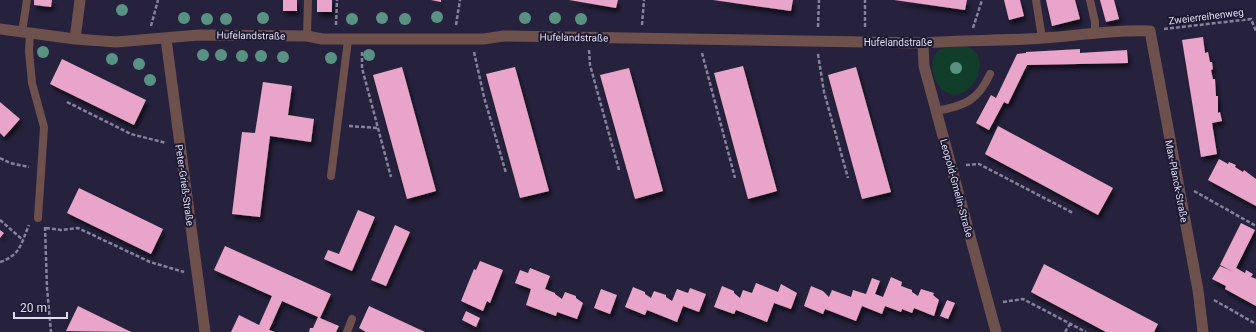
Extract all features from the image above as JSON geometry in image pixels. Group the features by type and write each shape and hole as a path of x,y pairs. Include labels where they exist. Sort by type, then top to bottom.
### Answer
{"street":[{"path":"75,39 80,0"},
{"name":"Hufelandstraße","path":"0,29 75,39 116,42 200,35 307,36 322,39 348,40 471,39 504,36 923,43 1042,38 1127,30 1150,31"},
{"name":"Max-Planck-Straße","path":"1150,31 1198,290 1203,332"},
{"name":"Peter-Grieß-Straße","path":"166,39 205,332"},
{"name":"Leopold-Gmelin-Straße","path":"923,43 924,66 996,332"}],"lane":[{"path":"26,0 26,32 32,83 44,127 38,218"},
{"path":"307,36 308,0"},
{"path":"1036,0 1042,38"},
{"path":"1090,0 1095,22 1095,34"},
{"path":"331,176 348,40"},
{"path":"936,111 957,107 971,100 984,87 990,74"},
{"path":"347,332 352,319"}],"path":[{"path":"151,26 158,0"},
{"path":"336,27 337,0"},
{"path":"456,27 460,0"},
{"path":"642,27 644,0"},
{"path":"818,27 819,0"},
{"path":"865,0 865,28"},
{"path":"972,40 974,22 982,0"},
{"name":"Zweierreihenweg","path":"1150,31 1252,19 1256,31"},
{"path":"587,37 590,65 619,170"},
{"path":"471,39 484,97 506,173"},
{"path":"698,39 712,98 735,178"},
{"path":"362,40 362,68 392,177"},
{"path":"816,41 824,92 848,178"},
{"path":"67,102 131,134 180,147"},
{"path":"338,124 378,128"},
{"path":"0,158 17,166 41,169"},
{"path":"951,167 979,164 1073,214"},
{"path":"1177,181 1256,226"},
{"path":"0,262 9,259 17,252 29,225 38,218 45,228 48,314 51,332"},
{"path":"0,220 23,240"},
{"path":"45,228 61,230 78,228 150,262 198,276"},
{"path":"1198,290 1256,324"},
{"path":"988,303 1023,300 1086,332"},
{"path":"1065,332 1070,324"}],"green space":[{"path":"966,46 975,52 979,60 979,70 976,79 970,88 962,93 953,94 943,90 939,86 933,74 933,61 938,51 944,48"}],"building":[{"path":"34,0 52,0 51,7 34,5"},
{"path":"283,0 297,0 297,11 283,11"},
{"path":"317,0 332,0 332,12 317,12"},
{"path":"569,0 618,0 616,8"},
{"path":"713,0 793,0 791,11"},
{"path":"894,0 967,0 965,10"},
{"path":"1004,0 1020,0 1024,16 1009,20"},
{"path":"1046,0 1075,0 1080,19 1052,26"},
{"path":"1100,0 1114,0 1119,19 1106,22"},
{"path":"1203,37 1205,53 1208,52 1210,62 1212,62 1213,69 1211,70 1213,79 1215,79 1216,96 1218,96 1218,113 1220,112 1222,121 1212,123 1217,154 1201,157 1182,40"},
{"path":"1080,49 1080,53 1127,50 1128,63 1027,65 1008,104 1004,102 989,130 976,123 991,95 996,98 1017,54 1026,52"},
{"path":"62,59 146,100 134,125 50,84"},
{"path":"743,66 777,191 748,199 714,73"},
{"path":"402,67 436,191 407,199 373,75"},
{"path":"515,67 549,191 520,198 486,74"},
{"path":"856,67 891,192 862,199 828,75"},
{"path":"629,68 663,191 635,199 600,75"},
{"path":"263,82 292,86 288,115 314,119 311,142 270,136 260,217 232,214 242,132 255,133"},
{"path":"0,102 20,119 4,137 0,133"},
{"path":"998,126 1113,188 1098,215 985,154"},
{"path":"1219,159 1228,164 1229,162 1236,165 1235,167 1243,172 1244,170 1256,179 1256,206 1208,180"},
{"path":"79,188 163,229 151,254 67,213"},
{"path":"358,210 375,217 352,271 324,259 328,250 339,254"},
{"path":"1241,223 1255,230 1236,268 1245,273 1246,270 1253,274 1251,277 1256,279 1256,306 1225,289 1226,286 1212,279 1220,266 1234,272 1220,265"},
{"path":"395,225 410,232 386,286 371,280"},
{"path":"0,230 4,233 0,238"},
{"path":"225,246 331,294 320,318 339,326 336,332 309,332 310,328 313,328 318,317 282,301 269,330 275,332 231,332 239,315 259,325 272,296 214,270"},
{"path":"480,261 503,270 490,303 487,301 483,311 461,301 474,269 476,270"},
{"path":"1044,264 1158,324 1154,332 1106,332 1031,292"},
{"path":"530,268 550,276 545,289 555,293 562,299 565,292 576,296 576,298 583,303 577,319 557,312 556,316 526,305 531,289 515,283 520,270 528,273"},
{"path":"891,277 902,282 901,286 912,290 912,292 918,296 921,289 934,293 933,295 939,300 934,316 914,308 912,313 902,309 901,312 885,306 882,314 862,306 856,321 825,309 823,314 804,306 811,286 823,291 829,297 832,290 851,297 853,290 866,294 872,278 880,281 875,294 883,297"},
{"path":"756,283 778,292 781,284 797,293 791,309 774,303 767,322 736,310 734,314 714,307 722,286 734,291 734,293 740,298 743,290 752,293"},
{"path":"633,287 645,292 645,294 651,298 654,291 666,295 666,297 672,301 677,289 688,293 690,288 706,294 699,312 683,306 677,322 647,310 645,315 625,307"},
{"path":"601,289 617,295 610,314 594,308"},
{"path":"947,300 955,303 948,319 940,316"},
{"path":"78,306 129,331 132,332 66,331"},
{"path":"369,306 425,332 366,332 359,328"},
{"path":"466,311 480,318 476,327 462,320"}]}
